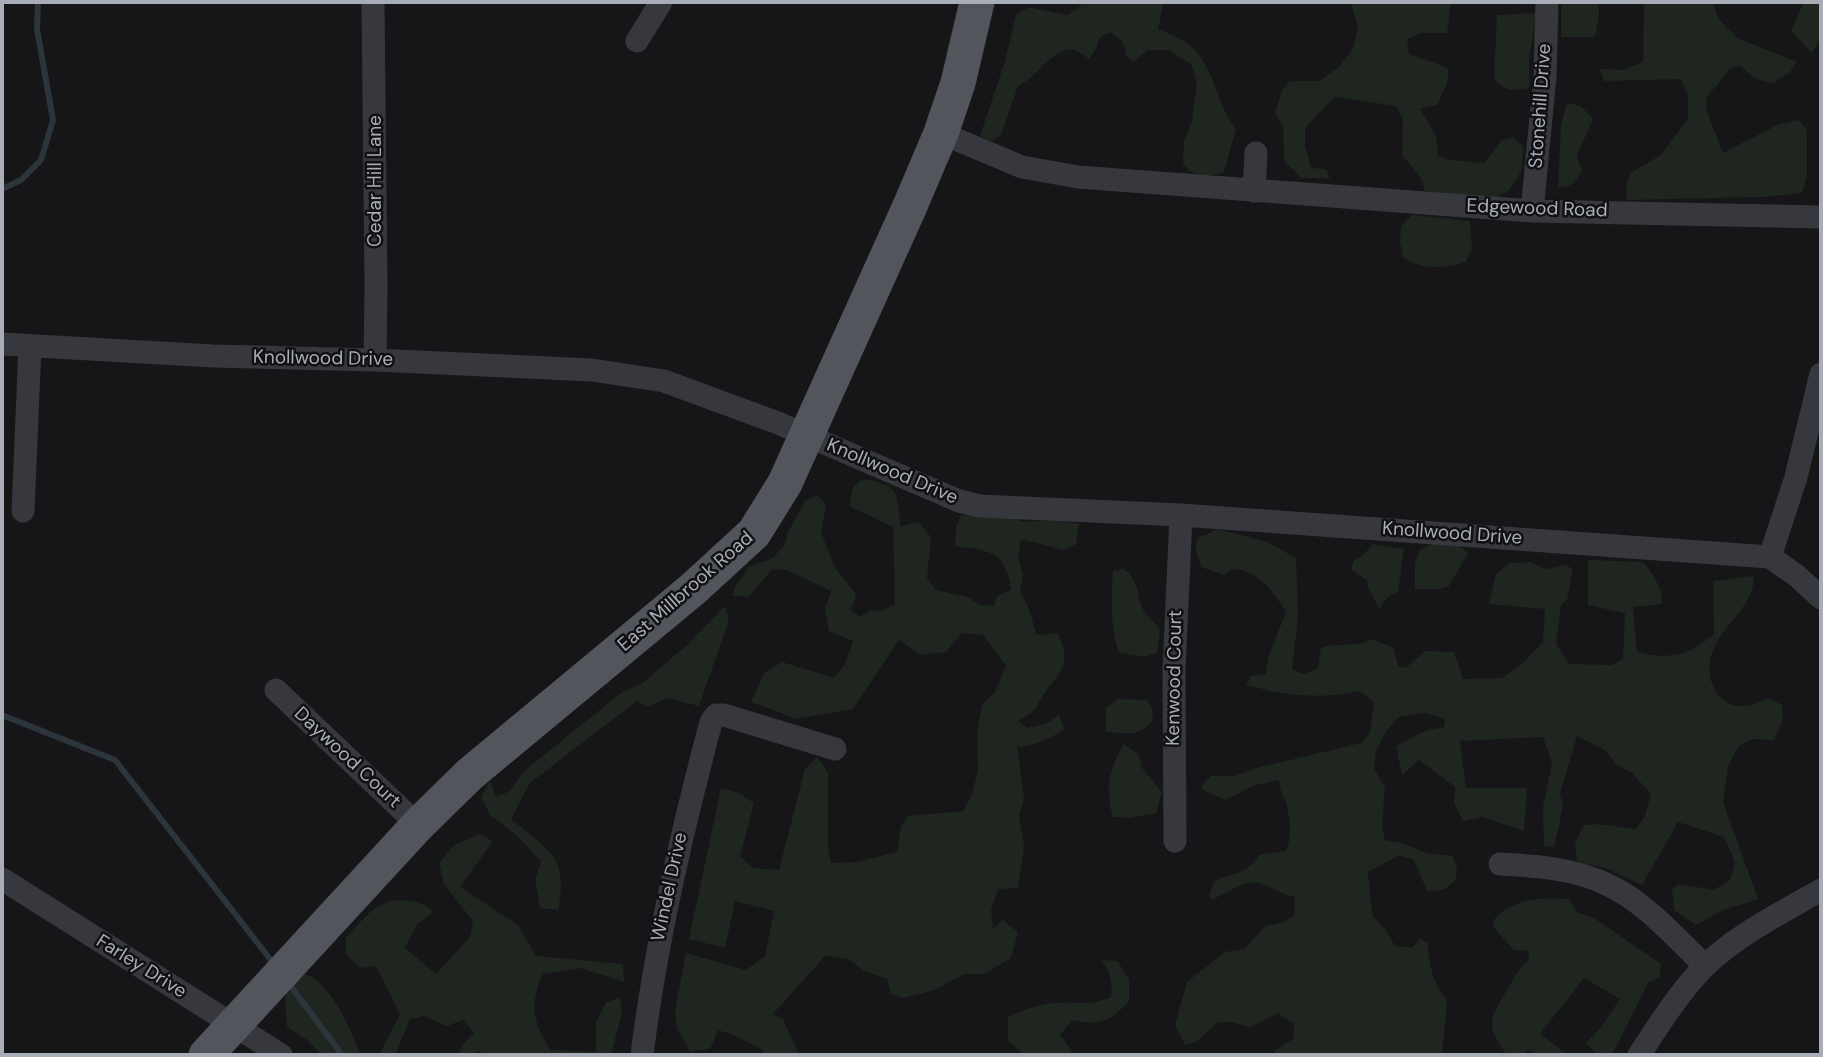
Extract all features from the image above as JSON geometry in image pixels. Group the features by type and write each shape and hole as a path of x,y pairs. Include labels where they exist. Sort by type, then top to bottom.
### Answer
{"main road":[{"name":"East Millbrook Road","path":"206,1055 418,825 470,774 693,589 754,533 785,483 870,301 941,133 958,83 977,2"}],"street":[{"name":"Cedar Hill Lane","path":"373,2 376,288 374,360"},
{"path":"637,41 661,2"},
{"name":"Stonehill Drive","path":"1532,211 1545,76 1546,2"},
{"name":"Edgewood Road","path":"941,133 1022,167 1078,177 1532,211 1821,217"},
{"path":"1254,191 1256,153"},
{"name":"Knollwood Drive","path":"2,344 213,356 592,369 664,381 807,435 959,501 1015,509 1181,515 1770,557"},
{"path":"23,510 30,346"},
{"path":"1821,374 1796,477 1770,557 1797,576 1821,598"},
{"name":"Kenwood Court","path":"1175,841 1174,670 1181,515"},
{"name":"Daywood Court","path":"276,690 418,825"},
{"name":"Windel Drive","path":"642,1055 659,941 684,823 710,722 716,715 724,715 835,749"},
{"path":"1500,864 1541,866 1576,873 1607,884 1649,912 1705,966"},
{"name":"Farley Drive","path":"2,880 281,1055"},
{"path":"1639,1055 1670,1008 1705,966 1732,944 1821,890"}],"shaded area":[{"path":"1085,2 1164,2 1158,29 1192,47 1200,56 1236,129 1224,172 1202,175 1192,172 1183,164 1184,141 1192,121 1197,83 1191,64 1168,50 1147,50 1134,62 1126,56 1123,42 1110,32 1099,38 1089,59 1074,50 1066,50 1052,58 1018,86 1001,135 990,142 980,136 1005,61 1016,15 1029,7 1068,15"},
{"path":"1350,2 1451,2 1447,33 1421,33 1407,39 1409,54 1449,70 1446,86 1437,105 1420,109 1436,136 1438,156 1451,160 1484,163 1502,140 1514,137 1523,147 1522,170 1509,190 1492,200 1425,191 1422,179 1402,155 1403,120 1396,106 1334,97 1305,128 1305,146 1311,168 1326,169 1330,178 1302,178 1284,161 1283,125 1275,114 1282,90 1290,81 1319,81 1339,67 1353,49 1358,26"},
{"path":"1561,2 1599,2 1595,37 1561,37"},
{"path":"1644,2 1713,2 1719,20 1739,39 1797,62 1790,72 1773,83 1755,79 1740,65 1730,69 1707,97 1706,109 1723,153 1779,124 1799,120 1807,130 1807,176 1802,193 1763,197 1627,200 1626,184 1631,173 1661,155 1688,119 1688,95 1681,79 1604,81 1600,69 1624,70 1643,62"},
{"path":"1804,2 1821,2 1821,38 1812,53 1791,31"},
{"path":"1537,13 1529,58 1529,88 1506,88 1494,79 1497,15"},
{"path":"1567,103 1581,106 1593,119 1577,156 1582,171 1573,184 1558,187 1561,125"},
{"path":"1412,215 1470,221 1472,249 1466,262 1433,267 1417,264 1403,257 1401,226"},
{"path":"862,479 890,488 897,498 901,526 919,522 931,537 927,578 936,590 968,597 979,605 994,606 997,596 1011,590 1009,577 1005,567 994,555 955,546 956,527 961,515 1008,516 1024,522 1051,520 1079,524 1076,544 1063,550 1021,539 1018,557 1023,576 1020,591 1037,635 1058,633 1064,660 1060,672 1034,710 1018,721 1027,728 1046,724 1059,715 1064,729 1042,741 1017,747 1024,798 1019,816 1024,846 1018,888 998,889 991,910 993,928 1003,920 1018,932 1011,958 984,974 964,974 935,990 902,998 891,994 887,979 864,971 849,959 825,956 773,1014 783,1019 799,1055 762,1055 763,1050 718,1030 710,1049 690,1051 677,1029 675,1011 686,953 746,970 765,956 774,911 735,901 725,948 689,939 721,788 739,793 754,803 740,856 753,868 779,870 805,769 817,757 828,772 828,846 831,863 856,862 897,852 901,826 908,816 963,811 972,795 978,770 977,730 982,705 995,692 1006,666 983,635 962,633 946,652 921,655 899,640 853,709 797,719 751,702 764,673 782,662 834,678 844,666 853,641 829,631 825,609 831,591 787,570 772,569 749,597 732,596 736,585 749,567 773,558 785,544 788,532 805,501 817,495 826,504 821,532 835,568 856,594 851,611 861,617 870,610 882,611 895,604 893,527 849,506 853,487"},
{"path":"1218,529 1267,542 1296,558 1298,616 1292,670 1305,674 1318,668 1321,648 1372,639 1394,648 1398,666 1406,668 1425,651 1454,652 1463,679 1502,678 1522,664 1543,642 1545,609 1489,604 1496,574 1510,563 1530,562 1545,569 1566,565 1573,569 1567,600 1561,605 1556,644 1569,664 1611,665 1623,659 1625,613 1588,605 1588,560 1643,562 1651,572 1659,587 1662,604 1633,607 1637,652 1659,656 1687,651 1714,634 1713,581 1754,576 1752,590 1745,603 1718,640 1712,653 1710,669 1714,689 1729,704 1746,706 1767,698 1782,705 1783,719 1774,740 1753,739 1739,746 1728,766 1723,802 1758,899 1723,910 1696,925 1674,910 1672,890 1679,884 1714,890 1730,880 1735,862 1724,837 1678,822 1642,885 1608,869 1577,861 1575,843 1584,825 1636,829 1645,816 1651,794 1632,773 1618,766 1605,750 1577,736 1560,793 1563,807 1554,847 1544,846 1543,807 1552,763 1543,737 1460,741 1466,788 1527,788 1524,831 1482,817 1463,821 1454,803 1455,787 1419,760 1402,775 1396,746 1427,730 1444,727 1445,719 1425,713 1399,717 1387,730 1376,751 1374,769 1385,787 1382,826 1385,840 1402,843 1427,853 1453,856 1457,869 1455,881 1443,890 1427,891 1414,860 1399,855 1368,872 1372,915 1395,946 1412,948 1420,939 1428,943 1433,974 1447,1001 1442,1055 1274,1055 1276,1050 1294,1038 1294,1024 1278,1013 1251,1027 1218,1022 1196,1042 1185,1045 1175,1025 1187,982 1225,952 1244,949 1266,926 1284,922 1294,915 1295,897 1259,883 1241,885 1212,900 1209,895 1214,882 1243,871 1260,855 1285,851 1289,841 1290,824 1279,780 1255,785 1226,800 1202,790 1203,784 1211,776 1235,776 1257,768 1361,743 1370,733 1374,702 1359,691 1302,695 1246,685 1251,676 1266,674 1268,658 1286,612 1270,589 1250,573 1232,569 1224,575 1201,567 1195,548 1198,538"},
{"path":"1435,543 1458,545 1468,553 1449,586 1415,589 1415,563 1420,550"},
{"path":"1373,544 1404,549 1398,591 1387,598 1379,609 1367,580 1351,570 1354,560"},
{"path":"1124,569 1134,581 1142,608 1160,629 1157,653 1144,657 1119,653 1113,622 1112,582 1113,571"},
{"path":"725,606 729,620 699,706 667,698 648,707 637,701 530,783 511,819 552,855 558,866 560,879 558,910 540,908 535,880 541,861 516,835 490,815 481,797 490,781 496,797 510,791 523,772 622,692 643,683 688,644"},
{"path":"1118,699 1147,700 1153,710 1152,722 1131,733 1106,731 1106,708"},
{"path":"1123,744 1139,754 1142,768 1162,792 1156,813 1129,818 1113,817 1109,797 1110,780"},
{"path":"479,834 493,841 460,887 518,925 536,956 623,964 624,982 581,968 543,974 536,994 537,1022 551,1050 596,1052 596,1022 606,1002 620,998 622,1012 611,1055 486,1055 479,1051 476,1055 458,1055 463,1044 474,1033 463,1020 447,1026 424,1016 410,1019 395,1055 379,1055 400,1014 376,966 360,968 346,954 346,937 383,903 402,900 422,904 433,912 417,924 405,948 436,974 470,937 473,921 444,884 439,863 454,845"},
{"path":"1549,898 1569,899 1577,912 1594,918 1661,964 1659,977 1648,983 1612,1055 1596,1053 1586,1043 1602,1026 1620,999 1584,978 1540,1034 1568,1055 1537,1055 1528,1049 1521,1055 1507,1055 1495,1036 1492,1021 1497,1006 1517,973 1528,961 1529,951 1514,950 1494,928 1493,921 1505,910 1518,904"},
{"path":"1101,959 1118,962 1129,979 1129,1001 1104,1021 1090,1023 1072,1020 1060,1035 1075,1055 1024,1055 1008,1041 1008,1017 1013,1014 1044,1005 1090,1003 1111,997 1110,977"},
{"path":"299,972 315,979 330,994 360,1052 358,1055 322,1055 306,1039 287,1027 285,994"}],"waterway":[{"path":"2,189 21,180 41,160 53,120 37,29 38,2"},
{"path":"2,715 115,760 274,964"},
{"path":"287,981 342,1055"}]}
